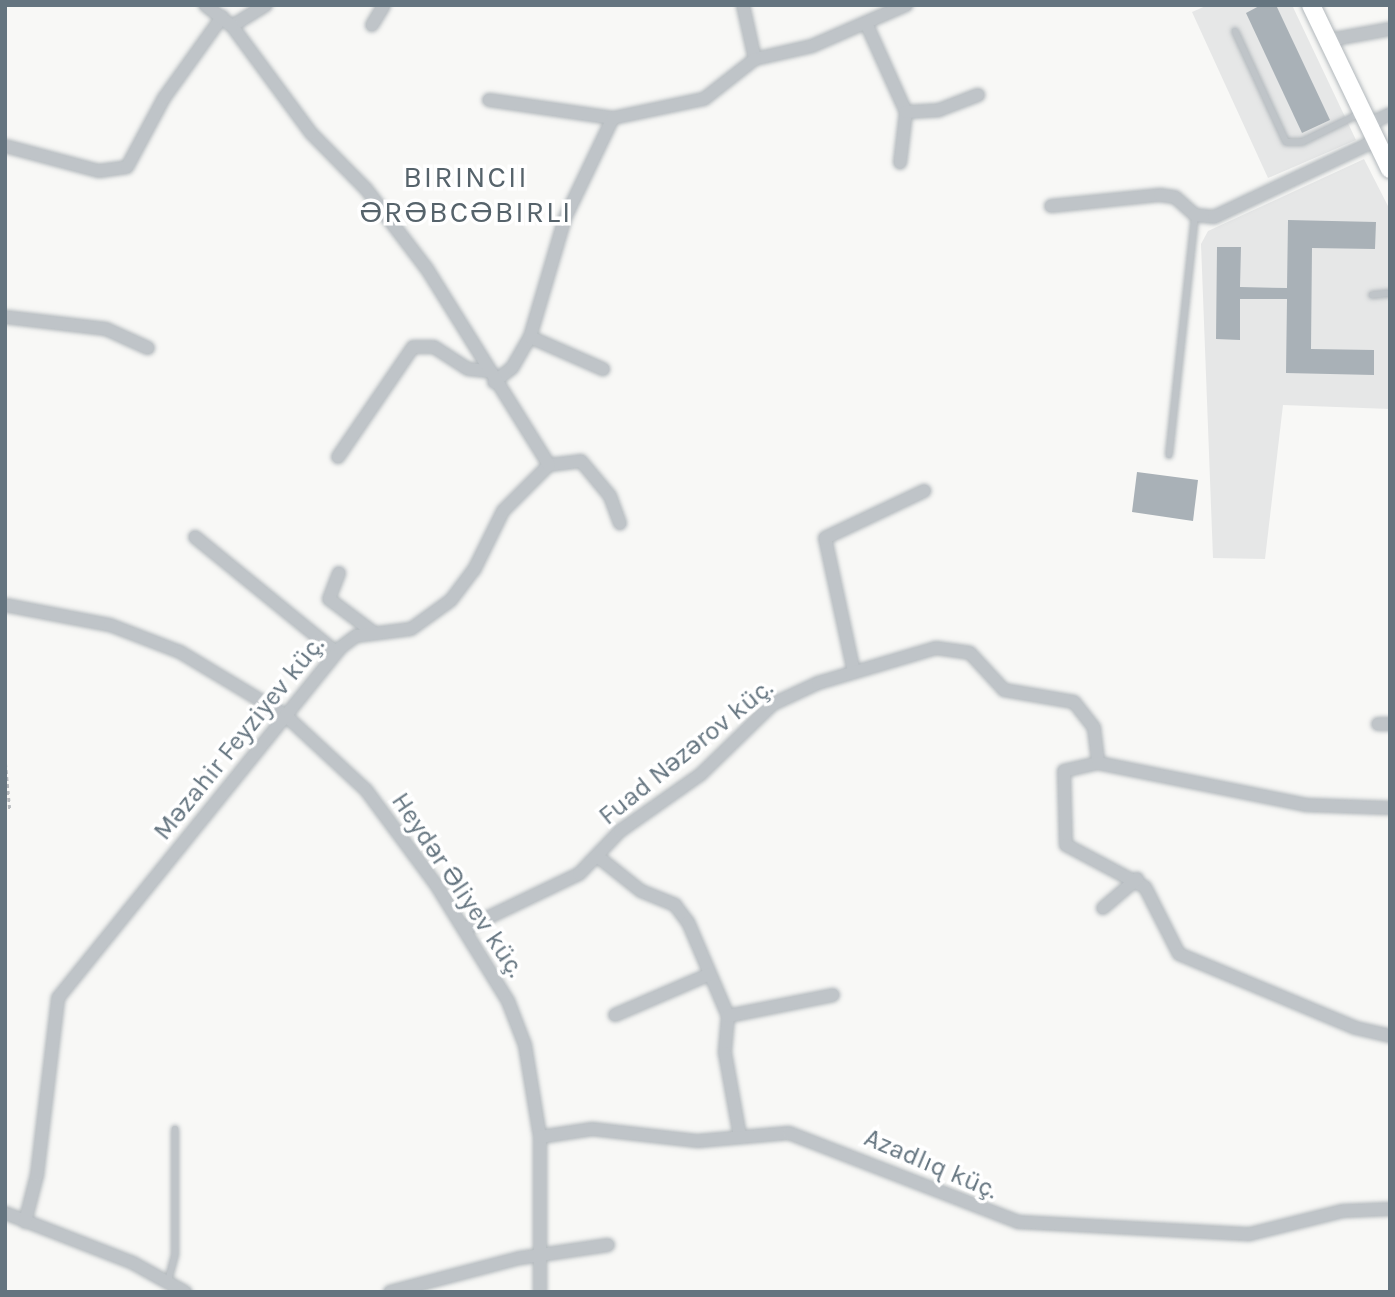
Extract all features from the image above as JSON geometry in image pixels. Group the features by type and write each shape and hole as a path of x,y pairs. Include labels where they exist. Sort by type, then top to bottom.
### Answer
{"main road":[{"path":"1311,5 1390,169"}],"street":[{"path":"205,5 227,22 311,133 366,189 427,269 487,371 549,465 581,461 610,496 620,523"},
{"path":"5,146 99,171 127,167 164,98 227,22 266,5"},
{"path":"372,25 384,5"},
{"path":"743,5 755,59"},
{"path":"489,100 613,118 704,99 755,59 812,46 906,5"},
{"path":"866,23 906,112 900,163"},
{"path":"1329,40 1390,30"},
{"path":"906,112 940,110 978,95"},
{"path":"1051,206 1160,195 1175,197 1195,215 1214,217 1390,114"},
{"path":"495,382 512,368 530,337 565,218 613,118"},
{"path":"5,317 106,329 148,348"},
{"path":"530,337 603,369"},
{"path":"338,457 413,347 434,346 468,369 487,371"},
{"name":"Məzahir Feyziyev küç.","path":"25,1222 37,1175 58,998 336,652 373,632 411,629 457,594 503,511 549,465"},
{"path":"854,672 825,538 924,491"},
{"path":"195,537 336,652"},
{"path":"339,573 329,599 373,632"},
{"name":"Heydər Əliyev küç.","path":"5,605 110,625 180,652 285,715 366,790 464,929 508,1001 525,1045 540,1137 540,1292"},
{"name":"Fuad Nəzərov küç.","path":"464,929 579,874 620,831 701,774 773,704 854,672 936,648 971,653 1004,690 1057,697 1085,710 1098,763"},
{"path":"1390,808 1296,803 1098,763 1065,771 1063,837 1074,852 1137,879 1187,960 1390,1036"},
{"path":"597,856 641,891 675,905 729,1016 725,1052 740,1136"},
{"path":"1102,908 1137,879"},
{"path":"615,1015 710,974"},
{"path":"729,1016 833,995"},
{"name":"Azadlıq küç.","path":"540,1137 592,1129 698,1141 789,1133 1018,1222 1250,1234 1343,1211 1390,1209"},
{"path":"5,1213 168,1281 185,1292"},
{"path":"390,1292 540,1255 608,1245"}],"lane":[{"path":"1235,31 1286,142 1302,142 1370,125"},
{"path":"1170,455 1195,215"},
{"path":"1372,295 1390,293"},
{"path":"168,1281 175,1254 175,1129"}],"path":[{"path":"5,756 10,810"}],"shaded area":[{"path":"1208,5 1292,5 1356,140 1268,178 1192,12"},
{"path":"1364,159 1390,210 1390,409 1283,405 1265,559 1213,558 1201,244 1208,231"}],"building":[{"path":"1261,5 1276,5 1330,120 1302,133 1246,13"},
{"path":"1288,220 1376,222 1375,249 1312,248 1311,349 1374,350 1374,375 1286,373 1287,299 1240,299 1240,340 1216,339 1217,247 1241,247 1240,287 1287,288"},
{"path":"1137,472 1198,480 1193,521 1132,512"}],"district":[{"name":"BIRINCII ƏRƏBCƏBIRLI","path":"466,194"}]}
